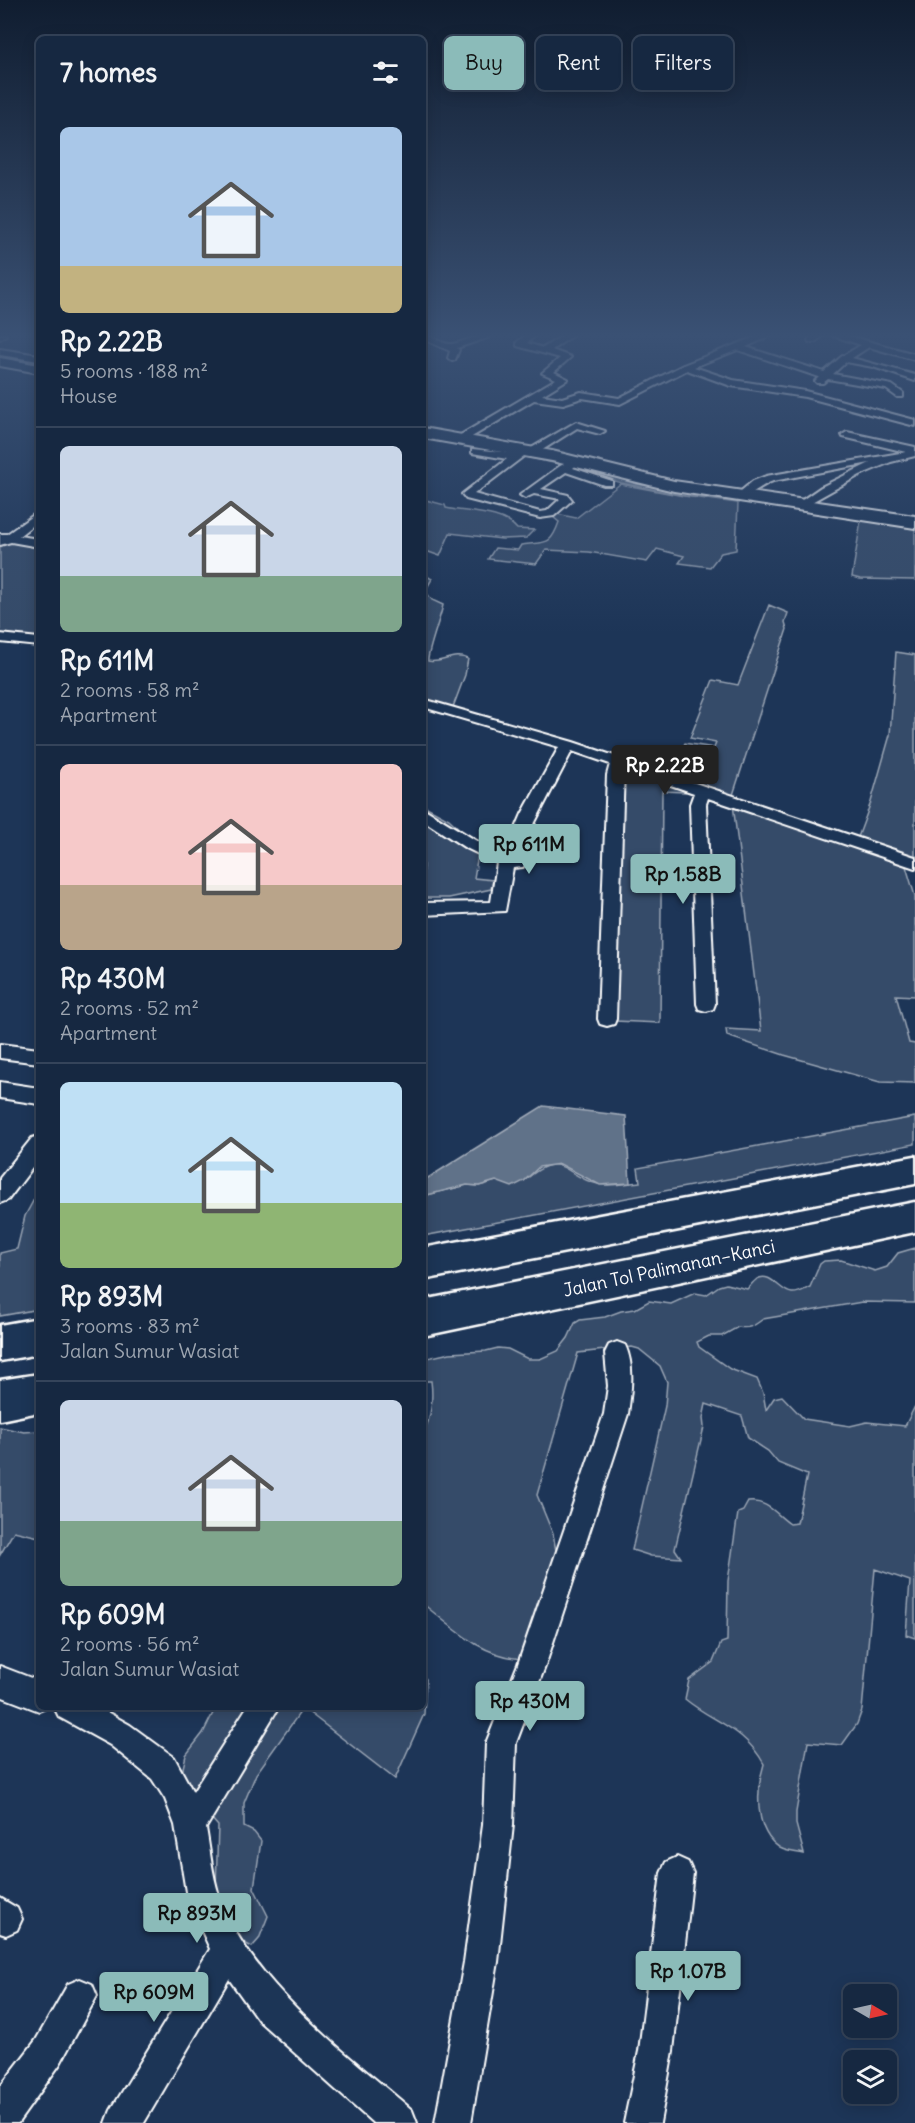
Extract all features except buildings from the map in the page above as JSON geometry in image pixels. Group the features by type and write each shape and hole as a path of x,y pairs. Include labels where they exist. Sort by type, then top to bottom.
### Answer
{"highway":[{"path":"426,1263 915,1170"},
{"name":"Jalan Tol Palimanan–Kanci","path":"426,1317 915,1217"},
{"path":"0,1343 36,1337"},
{"path":"0,1400 36,1394"}],"main road":[{"path":"430,434 674,486 915,522"}],"street":[{"path":"461,439 470,434"},
{"path":"532,490 564,497 566,500 547,515 470,497 467,494 523,453 559,434"},
{"path":"856,434 907,454 915,464"},
{"path":"476,451 523,453"},
{"path":"740,496 757,483 770,478 907,454"},
{"path":"801,505 828,487 907,454"},
{"path":"509,507 569,465 608,483"},
{"path":"3,540 36,516"},
{"path":"21,528 36,530"},
{"path":"3,540 36,543"},
{"path":"0,638 36,642"},
{"path":"426,704 568,745 915,863"},
{"path":"426,815 449,832 506,861 514,863 519,861 520,846 530,814 568,745"},
{"path":"607,1019 615,775 618,762"},
{"path":"704,791 698,804 706,1004"},
{"path":"426,909 499,907 506,861"},
{"path":"0,1051 36,1053"},
{"path":"0,1089 36,1095"},
{"path":"0,1194 36,1148"},
{"path":"453,2123 481,1962 498,1825 501,1743 532,1664 616,1414 620,1386 617,1353"},
{"path":"0,1680 36,1695"},
{"path":"74,1710 120,1735 162,1768 177,1790 190,1825 203,1898 228,1950 271,2009 399,2123"},
{"path":"190,1825 262,1710"},
{"path":"642,2123 656,2051 677,1873"},
{"path":"124,2123 228,1950"},
{"path":"0,2121 8,2105 48,2052 80,1996"}],"shaded area":[{"path":"426,436 579,466 636,484 769,505 685,496 621,483 563,465"},
{"path":"620,484 738,503 736,550 721,553 710,567 679,563 684,556 657,549 647,562 589,552 546,550 536,564 488,559 495,548 518,550 521,545 546,542 553,536 559,522 553,517 557,514 576,518"},
{"path":"426,500 445,505 446,508 494,516 511,523 517,529 534,530 526,538 502,539 450,533 440,556 426,551"},
{"path":"861,520 915,528 915,580 852,577"},
{"path":"8,542 36,545 36,637 34,639 0,635 0,547"},
{"path":"426,576 432,579 426,589"},
{"path":"426,592 432,600 443,605 428,661 453,657 468,659 465,675 453,707 426,700"},
{"path":"769,605 788,613 785,622 787,629 732,798 675,778 674,773 678,765 706,770 709,762 679,756 685,743 714,748 716,743 690,738 713,680 738,685"},
{"path":"896,652 915,655 915,859 857,840 871,802 890,735"},
{"path":"622,766 684,787 685,792 662,791 660,1023 615,1021"},
{"path":"733,804 905,863 915,896 915,996 896,995 909,1043 915,1044 915,1083 880,1082 727,1036 726,1029 761,1031"},
{"path":"426,807 449,819 464,833 480,842 474,878 493,880 491,889 449,898 426,898"},
{"path":"543,1106 626,1116 630,1183 600,1185 560,1164 539,1167 524,1181 512,1187 496,1181 479,1186 467,1185 426,1195 426,1179"},
{"path":"915,1117 915,1144 426,1235 426,1195 467,1185 479,1186 496,1181 524,1181 537,1171 555,1165 586,1180 603,1185 640,1182 638,1168"},
{"path":"36,1196 36,1310 0,1316 0,1253 17,1249 25,1216"},
{"path":"915,1248 915,1303 862,1302 763,1319 752,1326 738,1327 722,1336 709,1336 697,1342 699,1347 730,1369 757,1379 763,1393 766,1410 774,1398 782,1396 804,1419 850,1426 867,1422 905,1426 915,1406 915,1638 906,1635 910,1581 875,1569 862,1710 857,1724 842,1745 808,1742 796,1812 796,1824 804,1854 780,1848 765,1831 759,1809 759,1786 764,1764 756,1752 738,1734 685,1699 689,1680 713,1662 721,1643 727,1641 728,1581 738,1513 743,1511 748,1502 760,1503 771,1508 790,1524 797,1523 807,1475 778,1463 768,1451 748,1438 742,1416 706,1404 704,1427 675,1549 681,1558 651,1556 632,1550 665,1406 667,1382 660,1366 639,1349 632,1347 578,1353 537,1495 553,1534 558,1562 522,1659 507,1657 468,1639 426,1606 426,1427 432,1393 431,1381 426,1381 426,1358 450,1353 498,1348 508,1349 528,1359 540,1359 558,1351 568,1338 575,1323 580,1320 605,1317 635,1309 649,1301 671,1304 695,1293 706,1295 726,1284 747,1289 762,1277 771,1280 788,1292 797,1293 810,1287 820,1264 824,1261 841,1260 875,1271 887,1267 898,1253"},
{"path":"0,1427 24,1432 36,1431 36,1536 14,1531 0,1555"},
{"path":"214,1710 302,1710 256,1774 244,1803 244,1827 254,1832 261,1841 254,1888 268,1916 259,1939 252,1947 237,1939 216,1888 218,1826 183,1783 186,1755 203,1733"},
{"path":"306,1710 424,1710 395,1779"}]}
